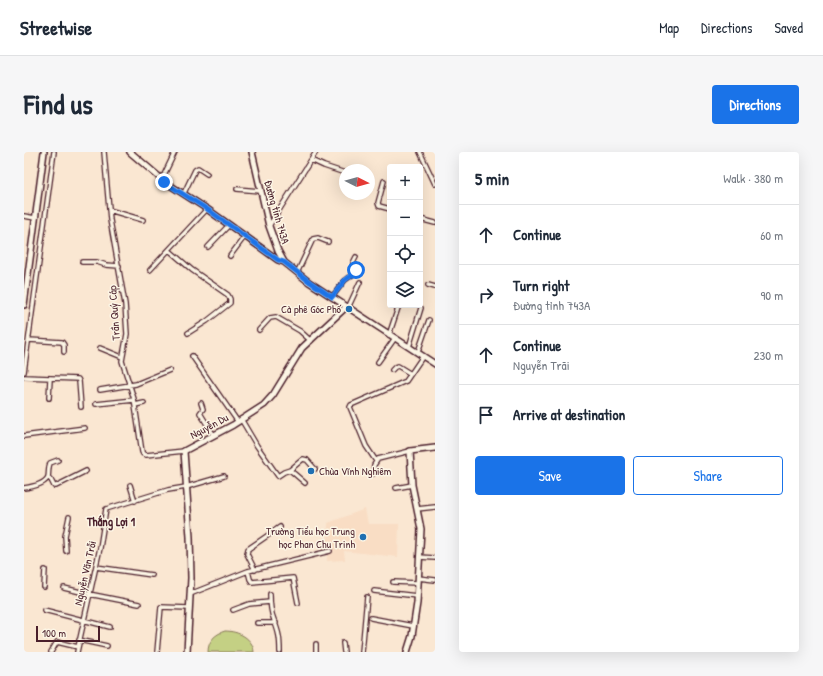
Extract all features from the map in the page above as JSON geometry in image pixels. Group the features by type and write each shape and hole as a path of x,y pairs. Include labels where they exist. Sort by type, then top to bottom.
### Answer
{"street":[{"path":"24,305 26,270 36,218 44,152"},
{"path":"24,372 54,152"},
{"name":"Trần Quý Cáp","path":"104,152 109,210 125,304 127,334 122,357 122,365 135,402 143,454 184,451"},
{"path":"130,152 162,179 278,260 284,262"},
{"path":"162,179 175,152"},
{"name":"Đường tỉnh 743A","path":"252,152 269,226 278,251 284,262 296,273 389,335 435,363"},
{"path":"269,226 316,152"},
{"path":"421,152 435,184"},
{"path":"311,160 339,172"},
{"path":"184,194 195,170 198,168 207,174"},
{"path":"384,182 378,203 380,206 387,208"},
{"path":"237,189 260,191"},
{"path":"150,270 207,209"},
{"path":"109,210 143,220"},
{"path":"24,216 36,218"},
{"path":"423,220 435,223"},
{"path":"208,247 229,225"},
{"path":"230,256 245,236"},
{"path":"296,273 312,239 318,238 328,242"},
{"path":"169,250 192,270 228,295 230,299 230,303 207,321 188,333"},
{"path":"332,297 345,280 356,272 353,263 356,257"},
{"path":"82,262 97,262 106,265 119,266"},
{"name":"Nguyễn Du","path":"187,652 191,578 190,537 184,451 239,421 264,405 273,395 302,348 347,307 360,282"},
{"path":"428,285 435,287"},
{"path":"389,335 398,308"},
{"path":"409,347 421,308"},
{"path":"259,330 270,318 276,317 300,330 311,341"},
{"path":"418,352 429,320"},
{"path":"378,362 395,338"},
{"path":"29,340 62,342 64,344 64,352"},
{"path":"100,348 122,357"},
{"path":"192,356 278,476 290,470 303,459 308,460 315,469"},
{"path":"373,474 376,461 366,446 350,407 351,404 406,381 423,356"},
{"path":"392,370 398,366 411,374"},
{"path":"100,390 144,381 170,370"},
{"path":"24,377 80,381 81,407"},
{"path":"49,398 50,379"},
{"path":"96,404 135,402 144,404"},
{"path":"201,403 203,409 200,413 213,434"},
{"path":"24,436 85,428"},
{"path":"376,461 410,451 435,448"},
{"path":"407,652 412,636 417,596 421,528 412,485 410,451"},
{"path":"24,488 37,485 48,478 50,463 58,460"},
{"path":"290,470 305,483"},
{"path":"48,478 54,486 56,486 86,471"},
{"name":"Nguyễn Văn Trỗi","path":"77,652 96,567 106,510 168,490 186,487 224,476"},
{"path":"130,485 135,501"},
{"path":"396,488 412,485"},
{"path":"417,509 435,507"},
{"path":"66,551 65,536 69,517"},
{"path":"255,570 248,554 248,549 280,527"},
{"path":"190,594 248,571 330,551"},
{"path":"419,557 435,558"},
{"path":"96,567 152,575"},
{"path":"44,587 45,570"},
{"path":"248,571 252,582 293,578 298,603"},
{"path":"393,582 435,580"},
{"path":"64,588 139,604"},
{"path":"374,591 417,596"},
{"path":"270,594 270,602 280,641 280,652"},
{"path":"362,652 367,597"},
{"path":"233,610 249,604 270,602"},
{"path":"157,652 161,607 189,608"},
{"path":"44,610 84,619 110,627"},
{"path":"371,618 413,626"},
{"path":"257,623 276,623"},
{"path":"79,640 108,646"},
{"path":"51,652 57,642 78,646"},
{"path":"343,643 344,652"},
{"path":"316,644 316,652"}],"shaded area":[{"name":"Trường Tiểu học Trung học Phan Chu Trinh","path":"365,509 368,524 399,524 398,557 344,551 345,560 327,561 328,523"}],"green space":[{"path":"225,631 235,632 244,636 251,643 254,652 208,652 209,644 213,638"}],"place":[{"name":"Cà phê Góc Phố","path":"349,309"},
{"name":"Chùa Vĩnh Nghiêm","path":"311,471"},
{"name":"Trường Tiểu học Trung học Phan Chu Trinh","path":"363,537"}],"district":[{"name":"Thắng Lợi 1","path":"111,522"}],"route":[{"path":"164,182 207,209 332,297 345,280 354,274 356,270"}]}
